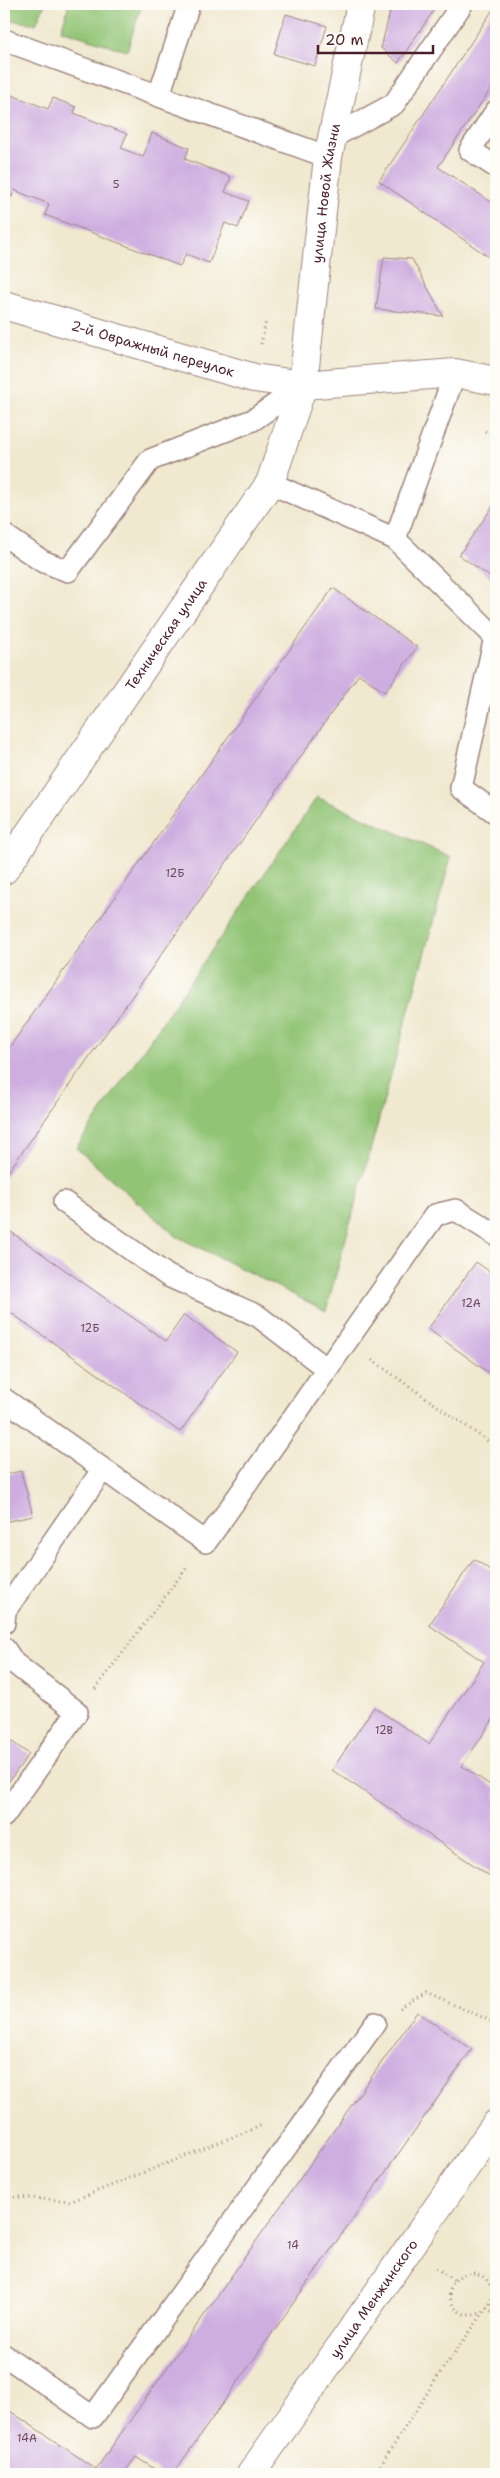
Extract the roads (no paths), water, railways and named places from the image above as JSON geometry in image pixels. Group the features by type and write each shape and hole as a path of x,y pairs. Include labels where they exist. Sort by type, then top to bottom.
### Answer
{"street":[{"name":"улица Новой Жизни","path":"303,385 330,148 361,4"},
{"name":"2-й Овражный переулок","path":"4,305 254,378 303,385 455,373 496,381"},
{"name":"Техническая улица","path":"4,870 270,483 303,385"},
{"name":"улица Менжинского","path":"251,2474 496,2124"}],"lane":[{"path":"159,95 188,4"},
{"path":"4,40 159,95 330,148 394,104 462,4"},
{"path":"496,111 470,150 496,167"},
{"path":"395,539 455,373"},
{"path":"4,535 42,561 68,571 150,460 253,420 303,385"},
{"path":"270,483 395,539 495,637 461,788 496,813"},
{"path":"64,1202 168,1276 258,1316 327,1369"},
{"path":"4,1399 206,1542 435,1216 456,1210 496,1235"},
{"path":"4,1623 5,1612 103,1469"},
{"path":"4,1648 14,1663 77,1712 4,1816"},
{"path":"4,2355 93,2417 375,2024"}]}
